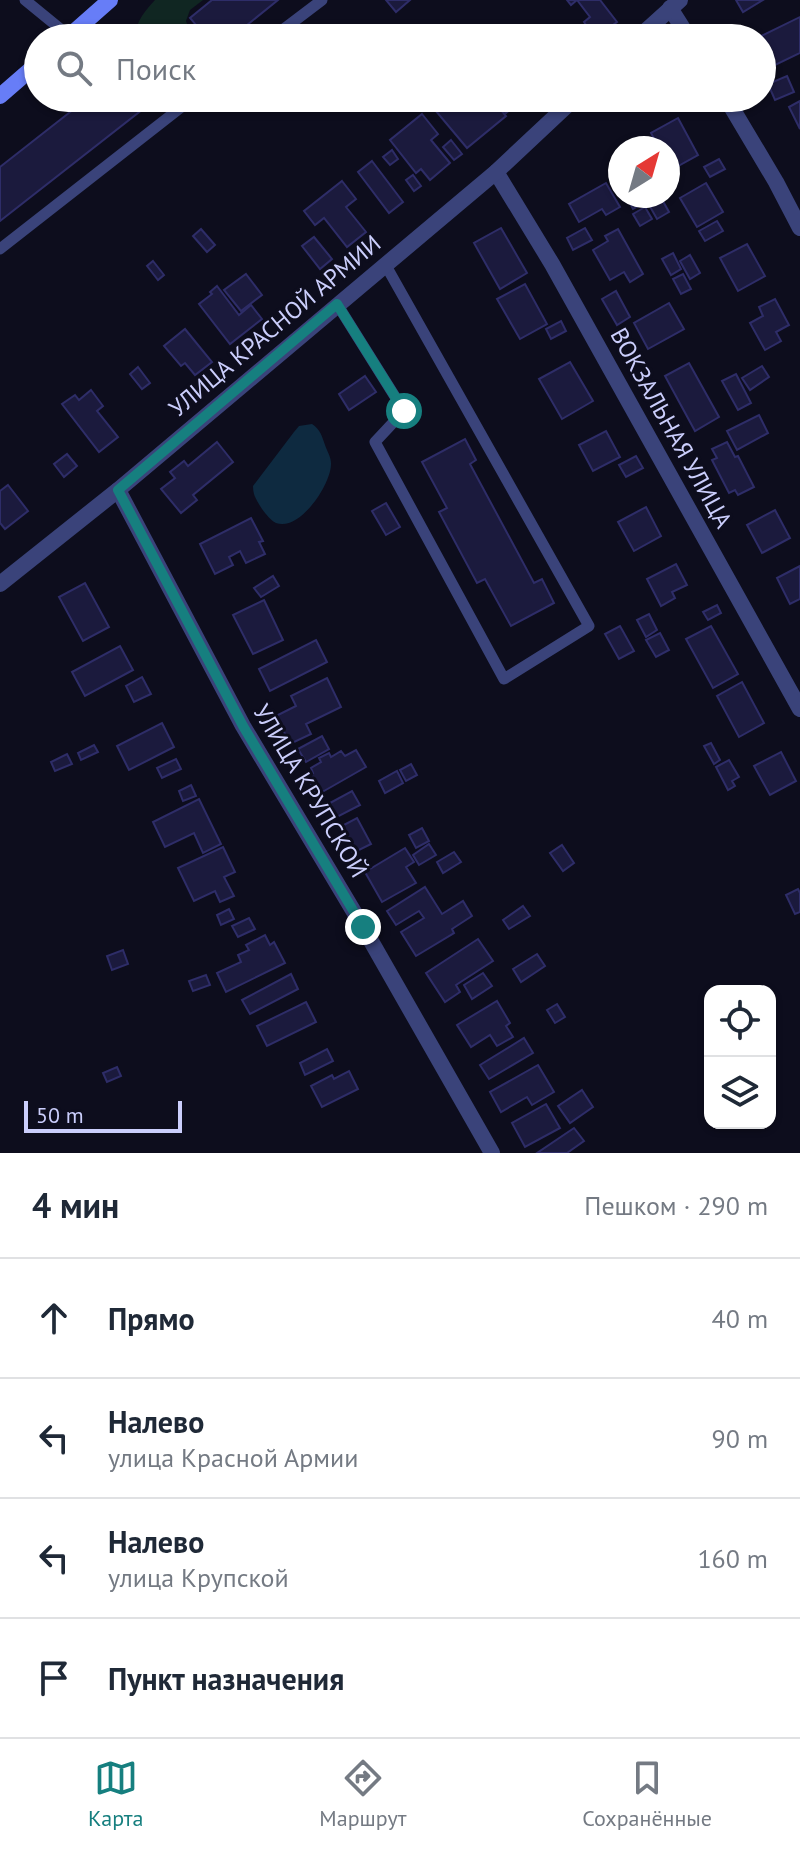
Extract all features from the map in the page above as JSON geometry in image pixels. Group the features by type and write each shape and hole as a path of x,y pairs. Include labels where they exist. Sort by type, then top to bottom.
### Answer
{"street":[{"path":"83,24 110,0"},
{"path":"653,24 675,4 683,24"},
{"path":"0,96 24,75"},
{"name":"УЛИЦА КРАСНОЙ АРМИИ","path":"0,584 118,490 496,172 560,112"},
{"path":"734,112 800,228"},
{"name":"ВОКЗАЛЬНАЯ УЛИЦА","path":"496,172 552,264 800,709"},
{"name":"УЛИЦА КРУПСКОЙ","path":"118,490 243,726 363,927 492,1153"}],"lane":[{"path":"25,0 53,24"},
{"path":"290,24 322,0"},
{"path":"0,249 175,112"},
{"path":"337,304 404,411 375,442 504,679 589,626 385,264"}],"green space":[{"path":"155,0 203,0 190,10 187,24 138,24"}],"water":[{"path":"312,424 320,433 330,458 330,472 320,493 304,513 285,524 276,523 258,503 253,486 299,426"}],"building":[{"path":"212,0 278,0 248,24 195,24 190,18"},
{"path":"386,0 410,0 396,12"},
{"path":"577,0 600,0 617,22 585,24 590,17"},
{"path":"736,0 763,0 743,12"},
{"path":"800,17 800,53 776,65 776,29"},
{"path":"787,76 794,92 776,100 776,81"},
{"path":"800,101 800,129 789,107"},
{"path":"70,112 139,112 0,221 0,167"},
{"path":"437,112 503,112 506,116 467,148"},
{"path":"422,114 438,134 431,140 450,163 430,180 421,169 416,173 390,140"},
{"path":"678,118 698,155 680,165 680,136 653,136 651,133"},
{"path":"451,140 462,154 454,160 443,147"},
{"path":"392,150 398,159 390,165 383,157"},
{"path":"719,159 725,169 710,177 704,167"},
{"path":"372,161 403,202 389,213 358,172"},
{"path":"413,175 421,186 414,191 406,180"},
{"path":"342,181 356,199 346,207 366,232 347,247 324,218 315,225 304,211"},
{"path":"606,183 608,208 618,208 606,215 602,209 579,222 569,204"},
{"path":"706,183 723,212 697,227 680,198"},
{"path":"646,208 652,219 640,226 633,214"},
{"path":"651,208 667,208 669,212 657,219"},
{"path":"717,221 723,231 705,241 699,231"},
{"path":"501,228 527,273 500,289 474,243"},
{"path":"585,228 592,240 573,250 567,238"},
{"path":"201,229 215,245 207,252 193,236"},
{"path":"618,229 643,274 630,282 624,272 610,280 593,250 608,241 605,236"},
{"path":"314,237 332,259 320,269 302,246"},
{"path":"747,244 765,276 738,291 720,258"},
{"path":"673,253 681,269 671,275 662,259"},
{"path":"690,255 700,273 690,279 680,261"},
{"path":"153,261 164,275 158,280 147,266"},
{"path":"246,274 262,295 241,311 224,290"},
{"path":"683,274 691,289 681,294 673,279"},
{"path":"525,284 547,324 520,339 497,299"},
{"path":"217,286 239,315 251,305 262,319 230,344 199,304"},
{"path":"616,291 630,317 617,325 602,299"},
{"path":"775,299 789,325 776,332 781,341 765,350 750,323 763,316 759,307"},
{"path":"669,303 684,329 648,349 634,323"},
{"path":"561,321 566,331 551,339 546,329"},
{"path":"185,329 212,362 195,375 185,363 181,366 164,346"},
{"path":"570,362 593,401 562,419 539,379"},
{"path":"689,363 719,417 695,431 665,376"},
{"path":"762,366 769,377 750,390 742,378"},
{"path":"138,367 150,383 142,389 130,374"},
{"path":"736,374 751,403 738,410 722,381"},
{"path":"365,376 376,392 349,410 339,394"},
{"path":"91,390 103,406 97,411 118,437 99,452 62,404 75,395 79,400"},
{"path":"759,415 768,433 737,450 727,431"},
{"path":"606,431 620,457 593,471 579,445"},
{"path":"465,439 476,460 470,464 534,583 542,579 554,603 511,626 485,579 477,583 439,512 447,508 422,462"},
{"path":"217,442 233,462 193,495 197,500 181,513 161,489 175,478 170,472 184,461 188,466"},
{"path":"727,442 754,487 738,495 735,490 729,493 712,460 717,458 712,449"},
{"path":"67,454 77,466 64,477 54,464"},
{"path":"636,456 643,468 626,477 619,465"},
{"path":"8,485 28,511 5,529 0,523 0,491"},
{"path":"386,503 400,527 386,535 372,511"},
{"path":"646,507 661,536 634,551 618,522"},
{"path":"775,510 790,538 762,553 747,525"},
{"path":"251,518 263,541 259,542 265,554 246,563 240,551 229,557 233,565 215,574 200,544"},
{"path":"676,564 687,585 672,592 675,598 661,606 647,579"},
{"path":"800,566 800,599 790,604 777,578"},
{"path":"273,576 279,586 261,597 254,588"},
{"path":"85,583 109,627 83,641 59,597"},
{"path":"264,600 283,640 253,654 233,615"},
{"path":"717,605 721,613 708,620 703,612"},
{"path":"649,614 657,630 646,637 637,620"},
{"path":"620,626 634,651 619,659 605,634"},
{"path":"711,626 738,674 713,688 686,639"},
{"path":"660,633 669,650 656,657 646,640"},
{"path":"316,640 327,662 270,691 259,669"},
{"path":"120,646 133,670 85,696 72,672"},
{"path":"142,677 151,694 134,702 126,686"},
{"path":"327,678 341,707 306,724 311,734 290,744 276,716 296,706 291,696"},
{"path":"742,682 764,723 739,737 717,696"},
{"path":"162,723 174,747 129,770 117,746"},
{"path":"322,736 329,749 306,762 298,749"},
{"path":"711,743 720,760 714,764 704,746"},
{"path":"94,745 98,752 81,760 78,753"},
{"path":"356,750 366,767 317,795 307,777 313,773 311,768 321,762 319,758 329,753 331,757 341,751 345,756"},
{"path":"781,752 796,781 770,795 754,766"},
{"path":"67,754 72,764 55,771 51,762"},
{"path":"176,759 181,769 162,778 157,768"},
{"path":"729,760 739,777 732,781 735,786 728,790 716,767"},
{"path":"411,764 417,775 406,781 400,770"},
{"path":"397,771 403,783 385,793 379,781"},
{"path":"191,785 196,796 183,801 179,791"},
{"path":"352,791 360,805 337,817 330,803"},
{"path":"199,799 221,844 203,853 194,833 165,847 153,822"},
{"path":"357,818 371,844 353,853 340,827"},
{"path":"422,828 429,841 416,848 409,835"},
{"path":"429,844 436,855 419,865 413,855"},
{"path":"562,845 574,863 563,871 550,853"},
{"path":"223,847 235,872 224,877 234,896 220,902 215,891 194,901 178,868"},
{"path":"405,848 414,862 406,867 416,883 382,902 365,872"},
{"path":"454,852 461,862 443,873 437,862"},
{"path":"425,887 442,914 463,901 472,916 452,929 454,933 416,956 401,932 424,918 419,911 396,925 387,911"},
{"path":"798,889 800,912 795,914 786,895"},
{"path":"523,906 530,916 509,929 503,920"},
{"path":"229,909 234,919 221,925 217,915"},
{"path":"249,918 255,929 238,937 232,926"},
{"path":"265,935 270,945 274,942 285,963 226,992 217,973 241,962 238,955 249,950 246,945"},
{"path":"478,939 493,961 456,985 460,992 445,1002 426,973"},
{"path":"123,950 128,964 112,970 107,956"},
{"path":"537,954 545,966 521,982 513,969"},
{"path":"483,973 492,986 472,999 464,985"},
{"path":"291,974 298,989 250,1014 242,1000"},
{"path":"206,975 210,985 193,991 189,981"},
{"path":"497,1001 510,1023 506,1026 513,1037 497,1046 490,1035 471,1047 457,1025"},
{"path":"306,1002 316,1022 267,1046 257,1026"},
{"path":"557,1004 565,1017 555,1023 547,1010"},
{"path":"524,1038 533,1053 489,1079 480,1065"},
{"path":"327,1049 333,1061 305,1075 300,1063"},
{"path":"538,1065 554,1092 532,1105 527,1097 501,1112 490,1092"},
{"path":"117,1067 121,1076 107,1082 103,1073"},
{"path":"349,1071 358,1089 322,1107 311,1086 332,1075 334,1079"},
{"path":"582,1090 593,1107 570,1123 558,1106"},
{"path":"546,1104 560,1128 525,1147 512,1123"},
{"path":"574,1128 584,1141 567,1153 537,1153"}],"route":[{"path":"363,927 243,726 118,490 337,304 404,411"}]}
